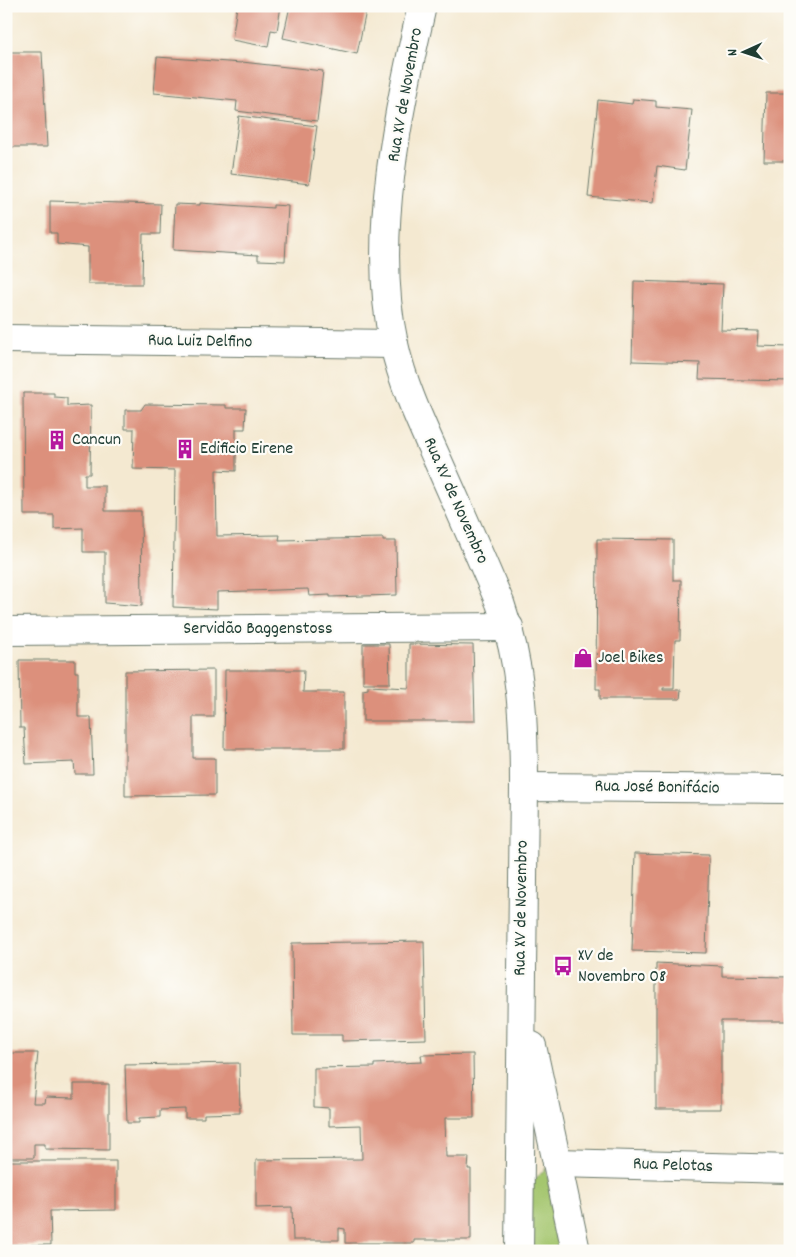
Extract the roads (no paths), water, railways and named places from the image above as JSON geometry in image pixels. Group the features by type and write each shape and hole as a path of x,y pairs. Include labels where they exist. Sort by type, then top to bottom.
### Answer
{"main road":[{"name":"Rua XV de Novembro","path":"422,6 394,147 385,245 385,296 394,344 408,392 500,603 509,628 520,681 524,728 524,787 519,1251"},
{"name":"Rua Luiz Delfino","path":"6,339 394,344"},
{"name":"Servidão Baggenstoss","path":"6,631 509,628"},
{"name":"Rua José Bonifácio","path":"524,787 790,789"},
{"name":"Rua XV de Novembro","path":"521,998 576,1251"},
{"name":"Rua Pelotas","path":"557,1162 790,1169"}],"place":[{"name":"Cancun","path":"57,440"},
{"name":"Edificio Eirene","path":"185,449"},
{"name":"Joel Bikes","path":"583,658"},
{"name":"XV de Novembro 08","path":"563,966"}]}
